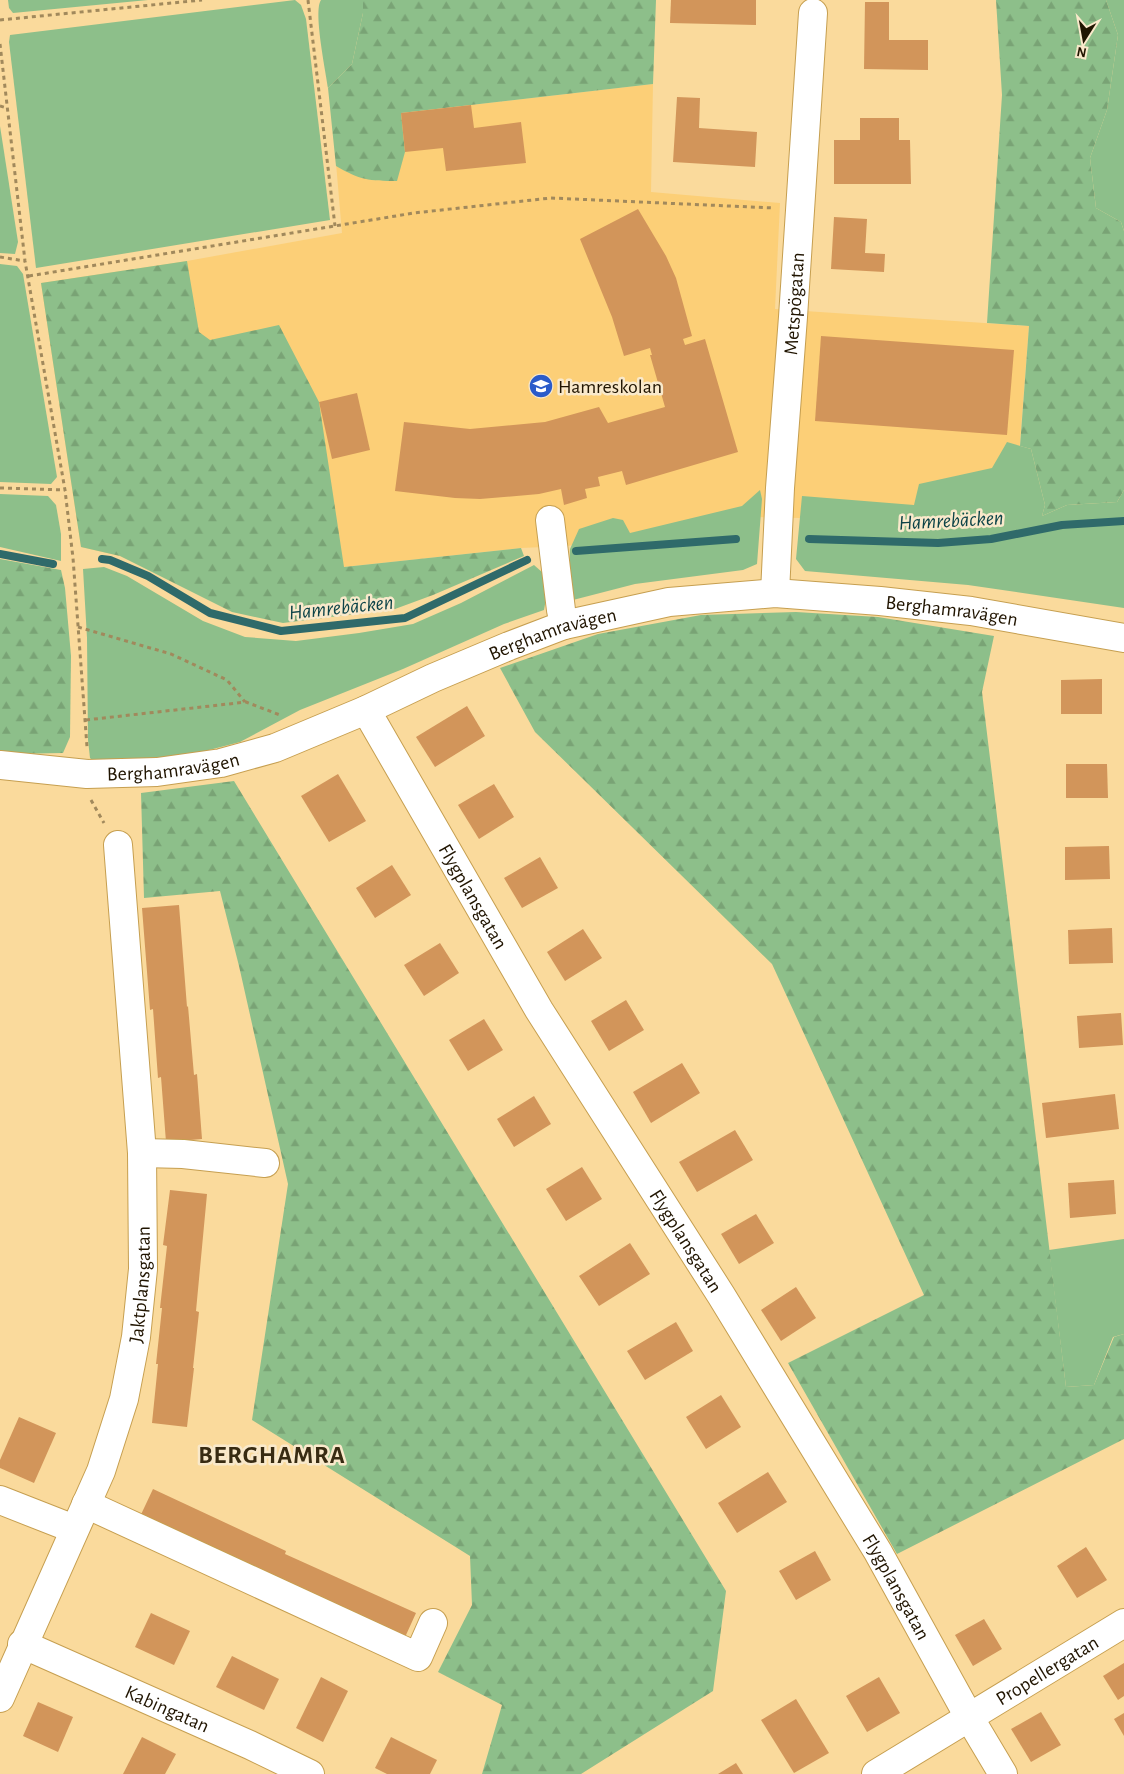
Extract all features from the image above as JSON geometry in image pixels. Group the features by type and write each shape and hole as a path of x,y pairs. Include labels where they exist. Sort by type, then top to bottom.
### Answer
{"street":[{"name":"Metspögatan","path":"775,594 780,488 812,13"},
{"path":"550,520 564,625"},
{"name":"Berghamravägen","path":"0,765 87,774 157,772 221,763 275,748 366,710 450,671 564,625 669,602 775,594 880,601 971,611 1124,638"},
{"name":"Flygplansgatan","path":"366,710 539,1010 721,1296 878,1552 968,1717 1003,1774"},
{"name":"Jaktplansgatan","path":"0,1698 22,1644 101,1471 124,1399 136,1337 143,1269 142,1153 118,845"},
{"path":"142,1153 183,1154 265,1163"},
{"path":"0,1500 74,1528"},
{"path":"86,1504 418,1657 433,1623"},
{"name":"Propellergatan","path":"876,1774 1124,1623"},
{"name":"Kabingatan","path":"22,1644 250,1745 310,1774"}],"path":[{"path":"0,20 199,0"},
{"path":"308,0 335,226"},
{"path":"0,44 25,261 65,490 86,720 246,702"},
{"path":"0,106 7,108"},
{"path":"29,276 414,213 551,198 800,209"},
{"path":"0,258 25,261"},
{"path":"0,488 65,490"},
{"path":"78,627 171,654 227,680 246,702 278,715 288,716"},
{"path":"88,793 118,845"}],"shaded area":[{"name":"Hamreskolan","path":"653,84 651,192 780,203 775,309 1029,326 1013,533 800,518 756,517 567,546 521,548 344,567 154,571 120,556 81,547 41,283 187,261 342,233 331,105 401,113"}],"green space":[{"path":"8,0 148,0 13,13 9,8"},
{"path":"295,0 301,5 306,19 330,220 36,268 9,42 10,35"},
{"path":"321,0 363,0 363,13 352,64 328,88 318,16"},
{"path":"363,0 656,0 653,84 401,113 405,152 397,181 372,180 358,177 336,166 328,88 352,64 363,13"},
{"path":"996,0 1106,0 1118,35 1107,110 1090,158 1096,208 1121,222 1124,231 1124,490 1117,502 1067,505 1042,516 1045,505 1031,449 1020,446 1029,326 987,323 1002,95"},
{"path":"1106,0 1124,0 1124,231 1121,222 1096,208 1090,158 1107,110 1118,35"},
{"path":"0,126 18,242 15,254 0,253"},
{"path":"187,261 199,332 210,340 279,325 319,402 344,567 521,548 524,556 395,609 283,623 232,612 120,556 81,547 41,283"},
{"path":"0,264 17,266 23,274 57,477 51,484 0,482"},
{"path":"1007,442 1031,449 1045,505 1042,516 1067,505 1117,502 1124,490 1124,608 968,585 805,571 796,559 802,496 914,505 919,484 992,468"},
{"path":"760,490 762,499 757,564 743,570 635,584 573,600 569,578 570,549 579,529 613,518 623,520 630,533 742,506"},
{"path":"0,494 48,496 56,505 61,534 61,561 0,547"},
{"path":"0,559 61,570 65,588 71,656 70,737 63,753 13,754 0,752"},
{"path":"534,565 543,573 547,593 544,610 504,624 403,669 300,710 240,742 178,758 97,765 90,758 83,569 104,567 127,576 203,621 245,637 296,641 413,624 461,603"},
{"path":"796,612 878,617 994,636 982,692 1066,1387 1094,1385 1114,1337 1124,1334 1124,1439 897,1554 788,1363 924,1295 772,964 535,732 500,668 598,634 701,615"},
{"path":"234,781 726,1591 713,1691 581,1774 482,1774 502,1705 438,1672 472,1605 470,1556 252,1420 288,1184 239,966 220,891 144,898 141,793"},
{"path":"1124,1239 1124,1334 1113,1337 1094,1385 1066,1387 1049,1250"}],"building":[{"path":"671,0 756,0 756,25 670,23"},
{"path":"865,2 889,2 889,40 928,40 928,70 864,69"},
{"path":"677,97 700,98 699,128 757,132 755,167 673,162"},
{"path":"471,105 474,128 521,122 526,163 446,171 443,148 405,152 401,113"},
{"path":"860,118 899,118 899,140 910,140 911,184 834,184 834,140 860,140"},
{"path":"638,209 666,256 676,278 692,336 683,339 685,345 705,339 738,452 626,485 622,471 598,477 600,486 585,489 587,498 564,505 561,489 539,494 480,499 395,491 404,422 470,429 545,422 599,407 608,423 665,407 650,355 652,355 650,348 624,356 612,317 580,239"},
{"path":"834,217 867,219 865,253 885,254 884,272 831,269"},
{"path":"821,336 1014,350 1007,435 815,421"},
{"path":"357,393 370,450 332,459 319,402"},
{"path":"1102,679 1102,714 1061,714 1061,680"},
{"path":"467,706 485,736 435,767 416,737"},
{"path":"1066,764 1107,764 1108,798 1066,798"},
{"path":"338,774 366,821 329,842 301,796"},
{"path":"494,784 514,817 479,839 458,805"},
{"path":"1109,846 1110,879 1065,880 1065,847"},
{"path":"540,857 558,888 522,908 504,878"},
{"path":"392,865 411,895 375,918 356,888"},
{"path":"179,905 187,1007 194,1075 197,1074 202,1139 166,1142 161,1077 158,1078 153,1009 150,1010 142,908"},
{"path":"1112,928 1113,963 1069,964 1068,930"},
{"path":"583,929 602,958 565,981 547,952"},
{"path":"440,943 459,973 424,996 404,965"},
{"path":"626,1000 644,1030 609,1051 591,1021"},
{"path":"1121,1013 1123,1045 1079,1048 1077,1016"},
{"path":"484,1019 503,1050 468,1071 449,1040"},
{"path":"682,1063 700,1093 651,1123 633,1092"},
{"path":"1115,1094 1119,1129 1046,1138 1042,1103"},
{"path":"534,1096 551,1124 514,1147 497,1119"},
{"path":"735,1130 753,1160 697,1192 679,1162"},
{"path":"582,1167 602,1199 566,1221 546,1189"},
{"path":"1114,1180 1116,1214 1070,1218 1068,1183"},
{"path":"170,1190 207,1194 196,1311 199,1312 187,1427 152,1423 162,1308 160,1308 167,1246 163,1245"},
{"path":"756,1214 774,1243 739,1264 721,1234"},
{"path":"630,1243 650,1274 599,1306 579,1276"},
{"path":"796,1287 816,1318 781,1341 761,1310"},
{"path":"676,1322 693,1351 645,1380 627,1351"},
{"path":"721,1395 741,1427 706,1449 686,1417"},
{"path":"19,1417 56,1433 34,1483 0,1468 0,1460"},
{"path":"768,1472 787,1502 737,1533 718,1503"},
{"path":"153,1489 286,1551 285,1554 416,1613 401,1646 137,1523"},
{"path":"1086,1547 1107,1580 1077,1598 1057,1566"},
{"path":"815,1551 831,1580 796,1600 779,1571"},
{"path":"151,1613 190,1631 174,1665 135,1647"},
{"path":"984,1619 1002,1649 973,1666 955,1635"},
{"path":"232,1656 279,1679 264,1710 216,1687"},
{"path":"1124,1663 1124,1696 1118,1700 1103,1676"},
{"path":"321,1677 348,1691 323,1742 296,1728"},
{"path":"879,1677 900,1713 867,1732 846,1696"},
{"path":"796,1699 829,1753 794,1773 761,1720"},
{"path":"38,1702 73,1717 58,1752 23,1736"},
{"path":"1041,1712 1061,1745 1031,1762 1011,1729"},
{"path":"1124,1713 1124,1736 1114,1719"},
{"path":"142,1737 176,1754 165,1774 123,1774"},
{"path":"391,1737 437,1760 430,1774 387,1774 375,1768"},
{"path":"736,1763 743,1774 718,1774"}],"waterway":[{"name":"Hamrebäcken","path":"809,539 938,543 991,539 1062,525 1124,521"},
{"name":"Hamrebäcken","path":"576,551 736,539"},
{"name":"Hamrebäcken","path":"0,554 53,564"},
{"name":"Hamrebäcken","path":"102,559 110,560 148,576 210,613 281,631 405,618 527,560"}],"place":[{"name":"Hamreskolan","path":"541,386"}],"district":[{"name":"BERGHAMRA","path":"272,1454"}]}
